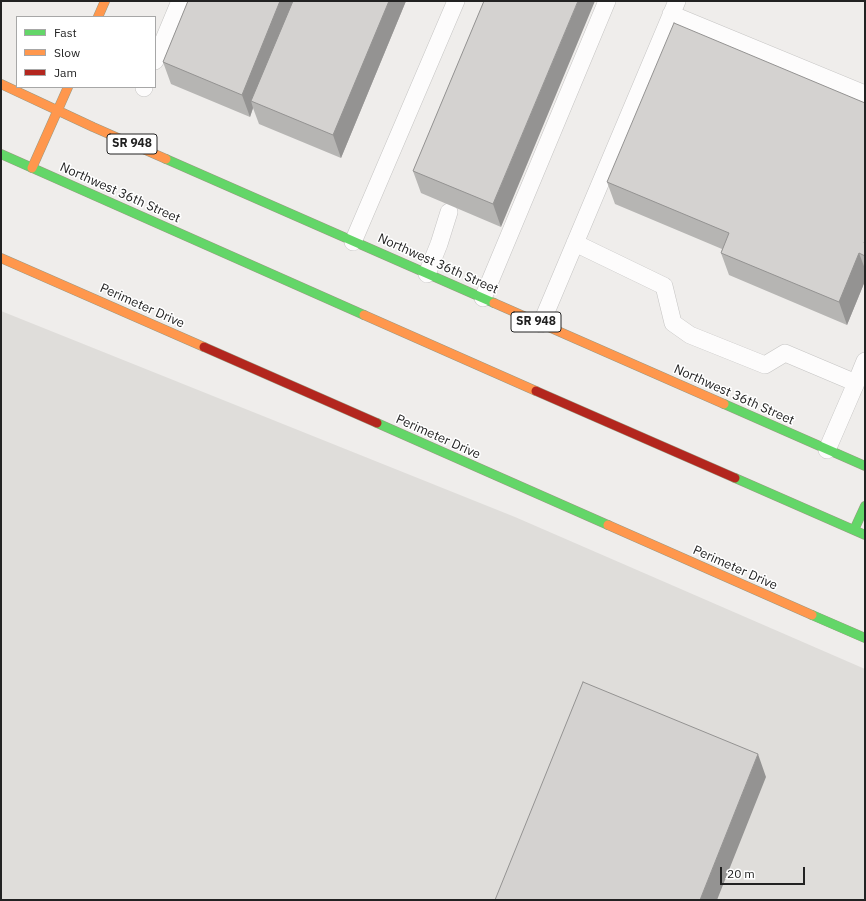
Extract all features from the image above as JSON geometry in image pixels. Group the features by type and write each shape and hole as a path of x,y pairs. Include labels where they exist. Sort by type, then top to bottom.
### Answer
{"main road":[{"path":"98,16 105,1"},
{"name":"Northwest 36th Street","path":"1,84 353,242 865,466"},
{"path":"32,168 68,88"},
{"name":"Northwest 36th Street","path":"1,154 202,244 865,535"},
{"name":"Perimeter Drive","path":"1,258 865,638"},
{"path":"854,530 865,506"}],"lane":[{"path":"156,59 180,1"},
{"path":"353,242 456,1"},
{"path":"483,298 607,1"},
{"path":"541,324 674,7 865,94"},
{"path":"427,274 439,244 448,212"},
{"path":"575,243 664,286 673,323 690,335 765,365 785,353 856,383"},
{"path":"827,450 865,361"}],"shaded area":[{"path":"1,311 515,517 865,669 865,900 1,900"}],"building":[{"path":"188,1 280,1 242,95 163,62"},
{"path":"293,1 389,1 333,135 251,101"},
{"path":"484,1 578,1 493,204 413,171"},
{"path":"674,23 865,103 865,256 859,253 839,302 721,253 729,233 607,182"},
{"path":"583,682 758,754 700,900 495,900"}],"traffic: fast":[{"path":"1,154 364,315"},
{"path":"166,159 494,303"},
{"path":"724,404 865,466"},
{"path":"377,423 608,525"},
{"path":"735,478 865,535"},
{"path":"854,530 865,506"},
{"path":"812,615 865,638"}],"traffic: slow":[{"path":"98,16 105,1"},
{"path":"1,84 166,159"},
{"path":"32,168 68,88"},
{"path":"1,258 204,347"},
{"path":"494,303 724,404"},
{"path":"364,315 536,391"},
{"path":"608,525 812,615"}],"traffic: jam":[{"path":"204,347 377,423"},
{"path":"536,391 735,478"}]}
